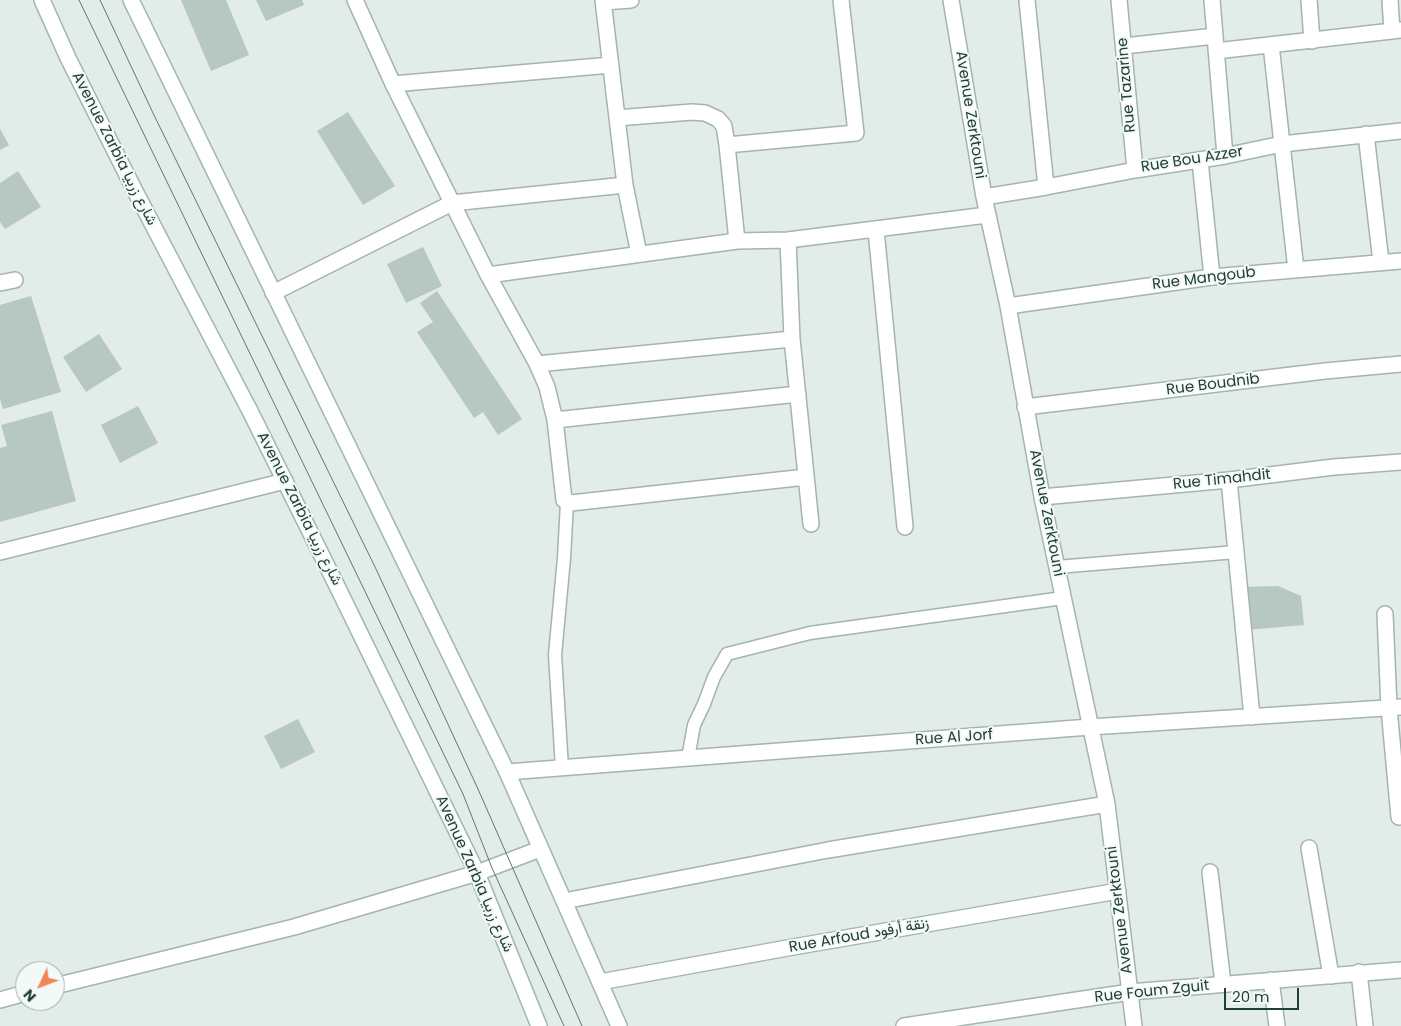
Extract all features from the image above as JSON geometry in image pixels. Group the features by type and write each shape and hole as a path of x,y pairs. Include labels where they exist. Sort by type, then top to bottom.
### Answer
{"street":[{"name":"Avenue Zarbia شارع زربيا","path":"42,0 68,58 285,481 477,873 539,1026"},
{"path":"131,0 507,772 619,1026"},
{"path":"355,0 393,84 452,203 488,275 537,364 547,387 555,420 563,497 566,502 571,503 806,477"},
{"path":"631,0 603,1 625,185 639,254"},
{"path":"727,145 856,133 841,0"},
{"name":"Avenue Zerktouni","path":"951,0 984,197 1008,306 1042,497 1107,804 1134,1026"},
{"path":"1027,0 1046,187"},
{"name":"Rue Tazarine","path":"1119,0 1135,170"},
{"path":"1212,0 1225,156"},
{"path":"1309,0 1312,41"},
{"path":"1216,51 1397,31 1390,0"},
{"path":"1124,46 1215,36"},
{"path":"1271,45 1296,270"},
{"path":"393,84 611,65"},
{"path":"617,118 692,112 706,113 718,119 724,126 727,145 737,241"},
{"name":"Rue Bou Azzer","path":"984,197 1135,170 1200,161 1282,144 1401,131"},
{"path":"1366,134 1382,262"},
{"path":"1200,161 1212,277"},
{"path":"273,293 452,203 625,185"},
{"path":"488,275 737,241 788,240 988,215"},
{"path":"876,230 905,527"},
{"path":"788,240 792,339 811,524"},
{"name":"Rue Mangoub","path":"1008,306 1212,277 1401,261"},
{"path":"537,364 792,339"},
{"name":"Rue Boudnib","path":"1025,407 1325,371 1401,364"},
{"path":"555,420 798,394"},
{"name":"Rue Timahdit","path":"1042,497 1229,480 1334,467 1401,463"},
{"path":"1229,480 1252,717"},
{"path":"0,552 285,481"},
{"path":"1385,614 1395,708 1399,817"},
{"name":"Rue Al Jorf","path":"507,772 1090,727 1395,708"},
{"path":"564,901 828,850 1107,804"},
{"path":"1309,848 1331,976"},
{"path":"65,984 294,927 477,873 540,849"},
{"path":"1210,872 1223,984"},
{"name":"Rue Arfoud زنقة أرفود","path":"600,982 1118,891"},
{"name":"Rue Foum Zguit","path":"904,1026 1130,992 1401,970"},
{"path":"1358,972 1365,1026"},
{"path":"1271,980 1277,1026"},
{"path":"0,1000 15,996"}],"lane":[{"path":"562,768 555,656 564,558 566,502"},
{"path":"1057,567 1236,552"},
{"path":"688,758 694,725 714,678 727,654 810,633 1063,598"}],"building":[{"path":"181,0 226,0 249,55 211,71"},
{"path":"256,0 302,0 304,5 266,21"},
{"path":"348,112 395,186 363,205 317,131"},
{"path":"0,129 9,145 0,150"},
{"path":"18,171 41,207 5,229 0,222 0,183"},
{"path":"423,247 442,286 406,303 387,264"},
{"path":"437,291 522,419 498,435 483,412 474,418 417,332 433,322 420,303"},
{"path":"31,296 61,392 3,409 0,399 0,305"},
{"path":"99,334 122,369 86,392 63,357"},
{"path":"138,406 158,443 120,463 101,425"},
{"path":"52,411 76,501 0,522 0,448 7,446 1,425"},
{"path":"1278,586 1301,596 1304,625 1247,630 1242,587"},
{"path":"298,719 315,752 281,769 264,736"}],"tram line":[{"path":"79,0 463,794 492,868 564,1026"},
{"path":"100,0 153,113 376,569 478,789 582,1026"}]}
